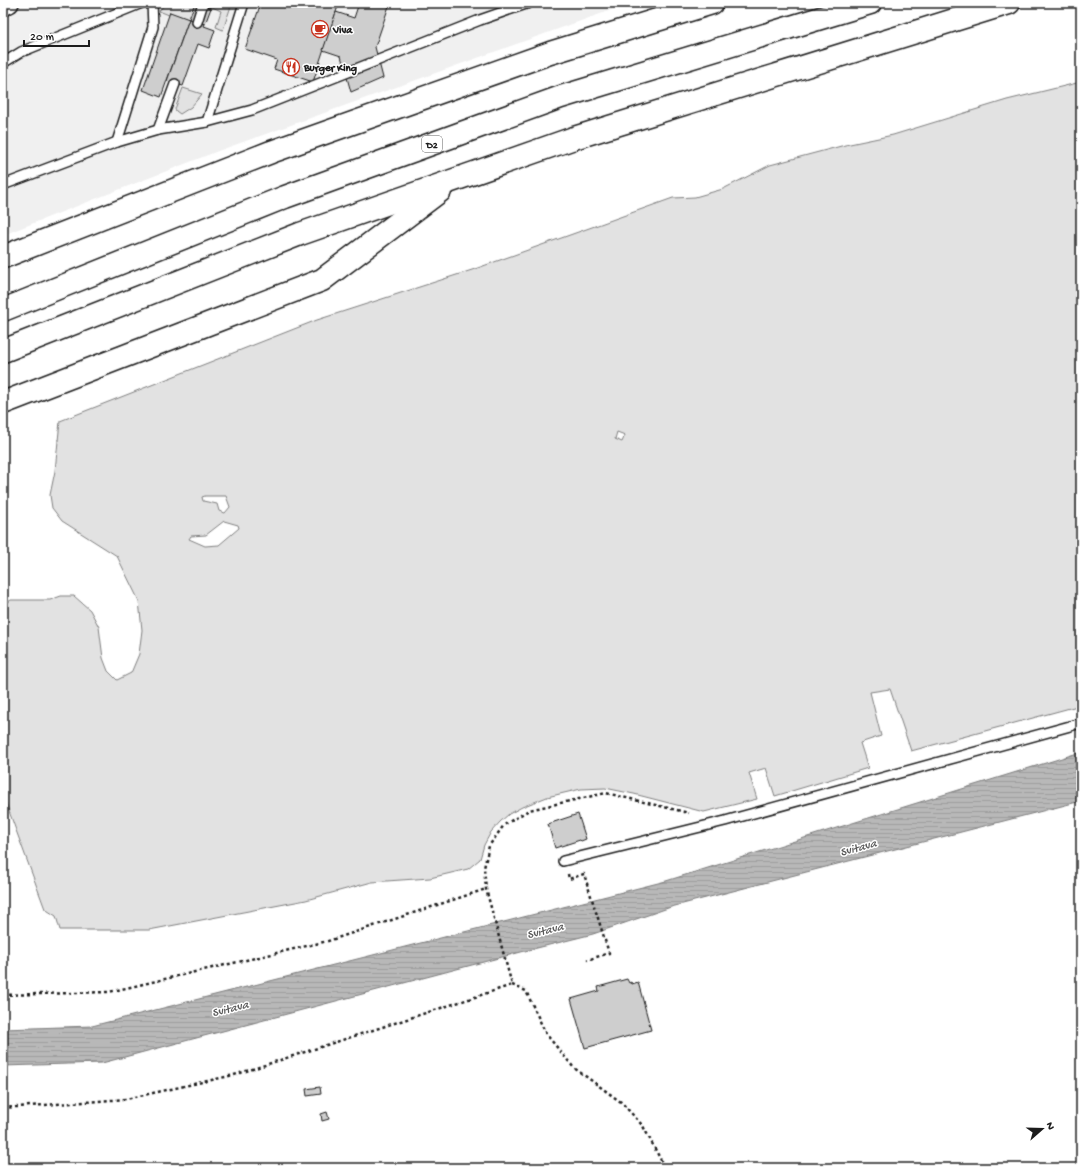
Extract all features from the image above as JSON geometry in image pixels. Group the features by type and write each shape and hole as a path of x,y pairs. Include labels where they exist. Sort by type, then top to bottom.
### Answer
{"highway":[{"path":"3,257 271,152 550,53 712,3"},
{"name":"D2","path":"3,310 285,197 554,100 870,3"},
{"path":"3,351 300,234 457,178 574,138 1009,3"},
{"path":"3,403 322,280 457,178"}],"street":[{"path":"3,6 8,3"}],"lane":[{"path":"3,63 21,52 142,3"},
{"path":"117,142 153,27 152,3"},
{"path":"197,22 203,3"},
{"path":"207,122 244,3"},
{"path":"3,185 117,142 158,130 207,122 252,110 480,20 529,3"},
{"path":"158,130 175,84"},
{"path":"563,861 725,821 1081,723"}],"path":[{"path":"512,985 486,889 484,868 489,846 504,825 529,810 606,793 725,821"},
{"path":"584,874 609,953 587,960"},
{"path":"3,995 109,992 328,941 486,889"},
{"path":"3,1108 126,1099 234,1075 512,985 526,991 546,1034 574,1068 621,1102 643,1126 665,1168"}],"shaded area":[{"path":"3,3 631,3 218,151 3,235"},
{"path":"166,3 195,3 189,19 169,15 159,11"},
{"path":"211,3 232,3 223,30 216,27 221,11 210,6"},
{"path":"1081,82 1081,705 911,751 890,689 870,692 881,736 860,743 868,768 775,796 766,768 749,773 757,799 704,812 605,788 581,789 547,797 509,814 491,832 484,845 480,859 468,869 430,878 372,882 306,900 149,930 60,930 56,916 45,909 3,795 3,605 11,600 50,600 61,596 74,596 90,610 99,627 103,658 108,671 117,680 131,673 139,654 142,630 139,601 117,556 62,521 52,508 50,495 55,471 60,421 317,320 472,270 673,198 695,197 723,189 770,165 845,145 893,135 1007,100","holes":["617,432 625,435 622,442 615,439","226,496 230,507 225,513 219,511 217,504 203,501 202,497","224,521 238,525 239,528 219,545 205,546 189,539 191,536 206,535"]},
{"path":"183,88 202,94 191,107 180,114 175,109"}],"water":[{"name":"Svitava","path":"1081,752 1081,801 671,907 593,934 102,1063 3,1066 3,1029 92,1026 666,881"}],"building":[{"path":"195,3 211,8 205,24 189,19"},
{"path":"261,3 339,3 313,82 274,69 277,60 245,49"},
{"path":"359,3 390,3 375,47 383,78 351,92 341,56 323,50 336,12 354,18"},
{"path":"170,12 189,19 161,97 143,90"},
{"path":"189,19 205,24 204,26 215,30 209,48 198,44 183,86 167,81"},
{"path":"578,814 586,839 555,848 548,824"},
{"path":"627,979 629,983 631,982 632,984 638,982 651,1030 585,1048 571,999 599,991 598,987"},
{"path":"320,1087 321,1094 307,1096 306,1089"},
{"path":"327,1112 329,1119 322,1121 321,1114"}],"place":[{"name":"Viva","path":"320,29"},
{"name":"Burger King","path":"291,67"}]}
